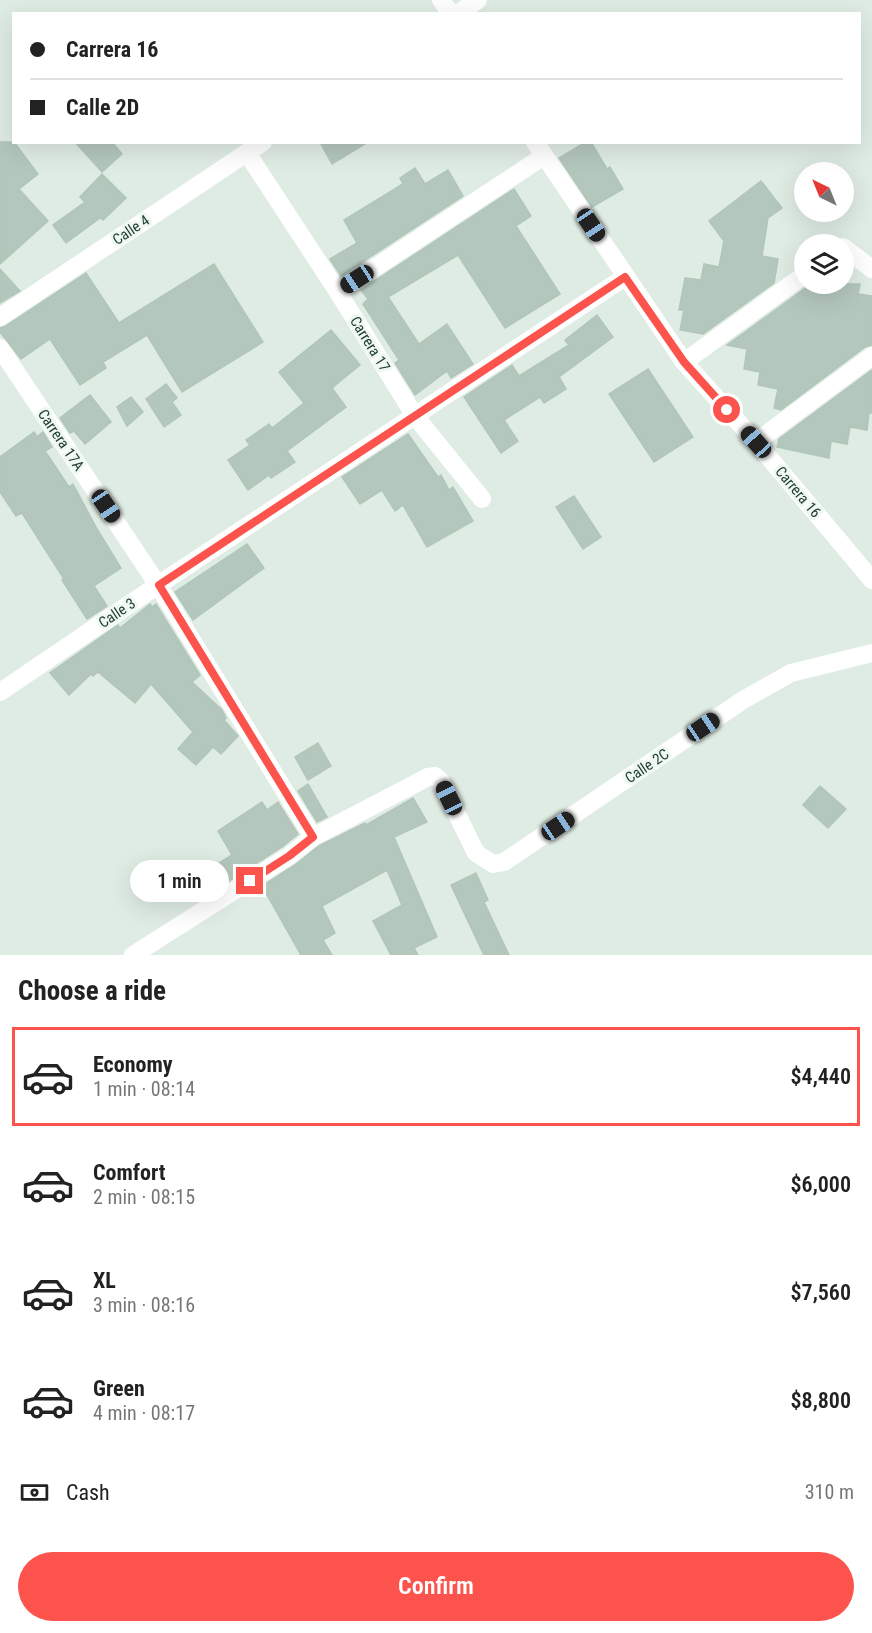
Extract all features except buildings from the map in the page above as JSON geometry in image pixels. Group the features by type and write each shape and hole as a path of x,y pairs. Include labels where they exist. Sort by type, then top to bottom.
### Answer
{"street":[{"path":"460,12 477,0"},
{"name":"Calle 4","path":"0,317 260,144"},
{"path":"338,292 540,149"},
{"name":"Carrera 16","path":"540,149 684,362 756,442 872,580"},
{"name":"Carrera 17","path":"247,153 338,292 415,417 482,499"},
{"path":"854,255 872,269"},
{"name":"Calle 3","path":"0,692 625,277"},
{"path":"684,362 794,282"},
{"name":"Carrera 17A","path":"0,348 159,585 313,837"},
{"path":"756,442 872,356"},
{"name":"Calle 2C","path":"313,837 421,780 435,776 440,780 476,853 493,864 504,862 743,700 791,673 872,653"},
{"path":"133,955 289,856 313,837"}],"route":[{"path":"250,881 289,856 313,837 159,585 625,277 684,362 727,410"}]}
